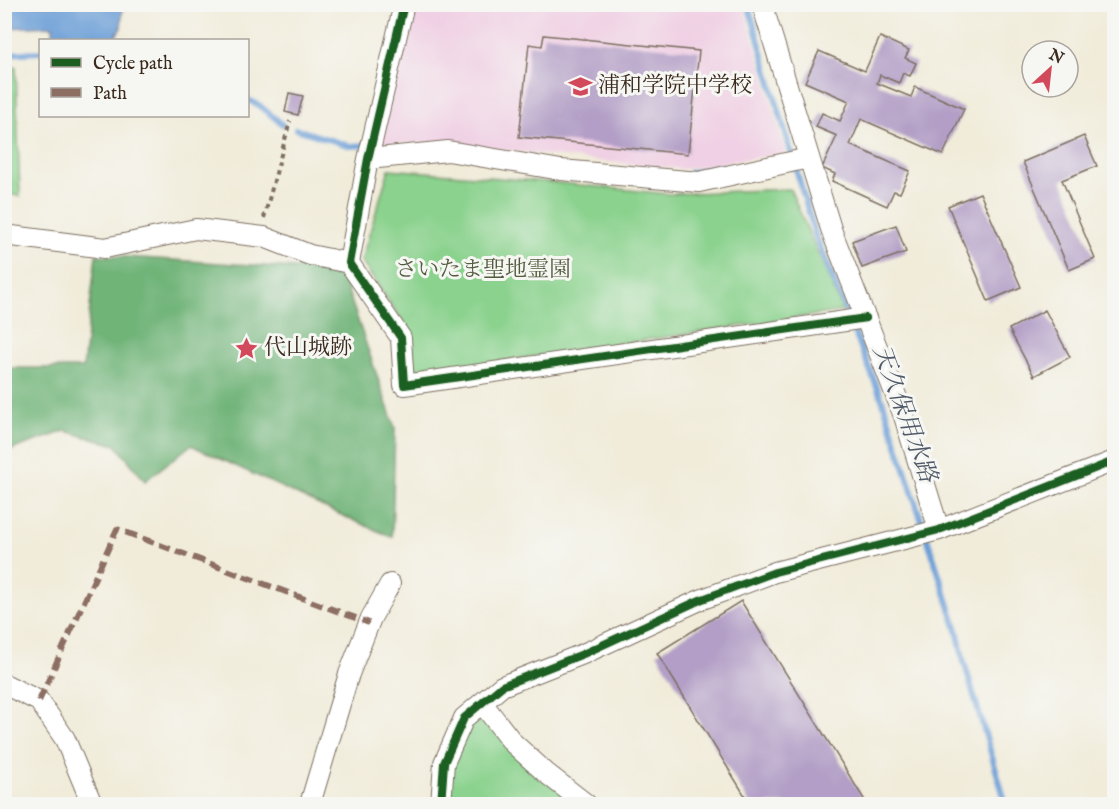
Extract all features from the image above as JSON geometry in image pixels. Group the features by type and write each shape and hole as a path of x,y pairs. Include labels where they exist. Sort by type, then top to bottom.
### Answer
{"street":[{"path":"349,263 368,159 404,4"},
{"path":"762,4 832,232 904,416 939,530"},
{"path":"368,159 448,151 561,170 699,182 809,158"},
{"path":"4,235 105,248 196,229 259,236 310,255 349,263 401,339 404,385 866,318"},
{"path":"441,804 444,763 464,718 502,686 583,654 700,600 764,576 939,530 1114,460"},
{"path":"310,804 349,674 371,618 390,584"},
{"path":"4,684 39,701 65,739 92,804"},
{"path":"482,703 513,743 546,773 586,804"}],"path":[{"path":"259,236 290,121"}],"shaded area":[{"name":"浦和学院中学校","path":"743,4 786,153 683,169 447,143 380,143 409,30 413,5"}],"green space":[{"path":"5,67 16,67 20,196 5,194"},
{"name":"さいたま聖地霊園","path":"389,169 669,194 790,189 843,311 414,374 409,330 361,261"},
{"path":"96,255 341,271 395,428 392,537 191,445 145,481 116,445 65,431 5,452 4,368 83,368"},
{"path":"478,715 488,716 578,804 448,804 450,762 461,737"}],"water":[{"path":"4,5 123,5 121,28 114,39 53,38 53,26 5,28"}],"building":[{"path":"544,35 699,51 688,154 519,137 529,44 542,46"},
{"path":"880,37 909,50 905,58 916,63 910,76 903,73 899,83 880,75 877,83 911,97 915,87 964,109 943,155 861,119 850,145 910,171 900,193 894,191 887,206 832,181 835,174 822,168 837,136 816,127 822,113 840,121 849,101 805,82 819,51 865,71"},
{"path":"289,93 303,96 298,115 285,112"},
{"path":"1084,136 1097,166 1062,180 1095,259 1069,270 1023,162"},
{"path":"980,193 1021,287 988,301 948,206"},
{"path":"896,225 906,252 862,268 852,241"},
{"path":"1045,310 1070,357 1034,376 1009,329"},
{"path":"741,601 867,804 750,804 657,653"}],"waterway":[{"name":"天久保用水路","path":"748,4 815,234 883,402 957,630 964,662 1006,804"},
{"path":"4,54 39,52"},
{"path":"249,100 259,105 282,124"},
{"path":"296,129 350,146 368,145"},
{"path":"690,173 721,167"}],"marked path":[{"path":"39,701 117,529 369,623"}],"cycle path":[{"path":"404,4 368,159 349,263 401,338 404,385 866,318"},
{"path":"441,804 444,763 464,718 502,686 583,654 700,600 775,572 939,530 1114,461"}],"place":[{"name":"浦和学院中学校","path":"580,86"},
{"name":"代山城跡","path":"246,348"}]}
